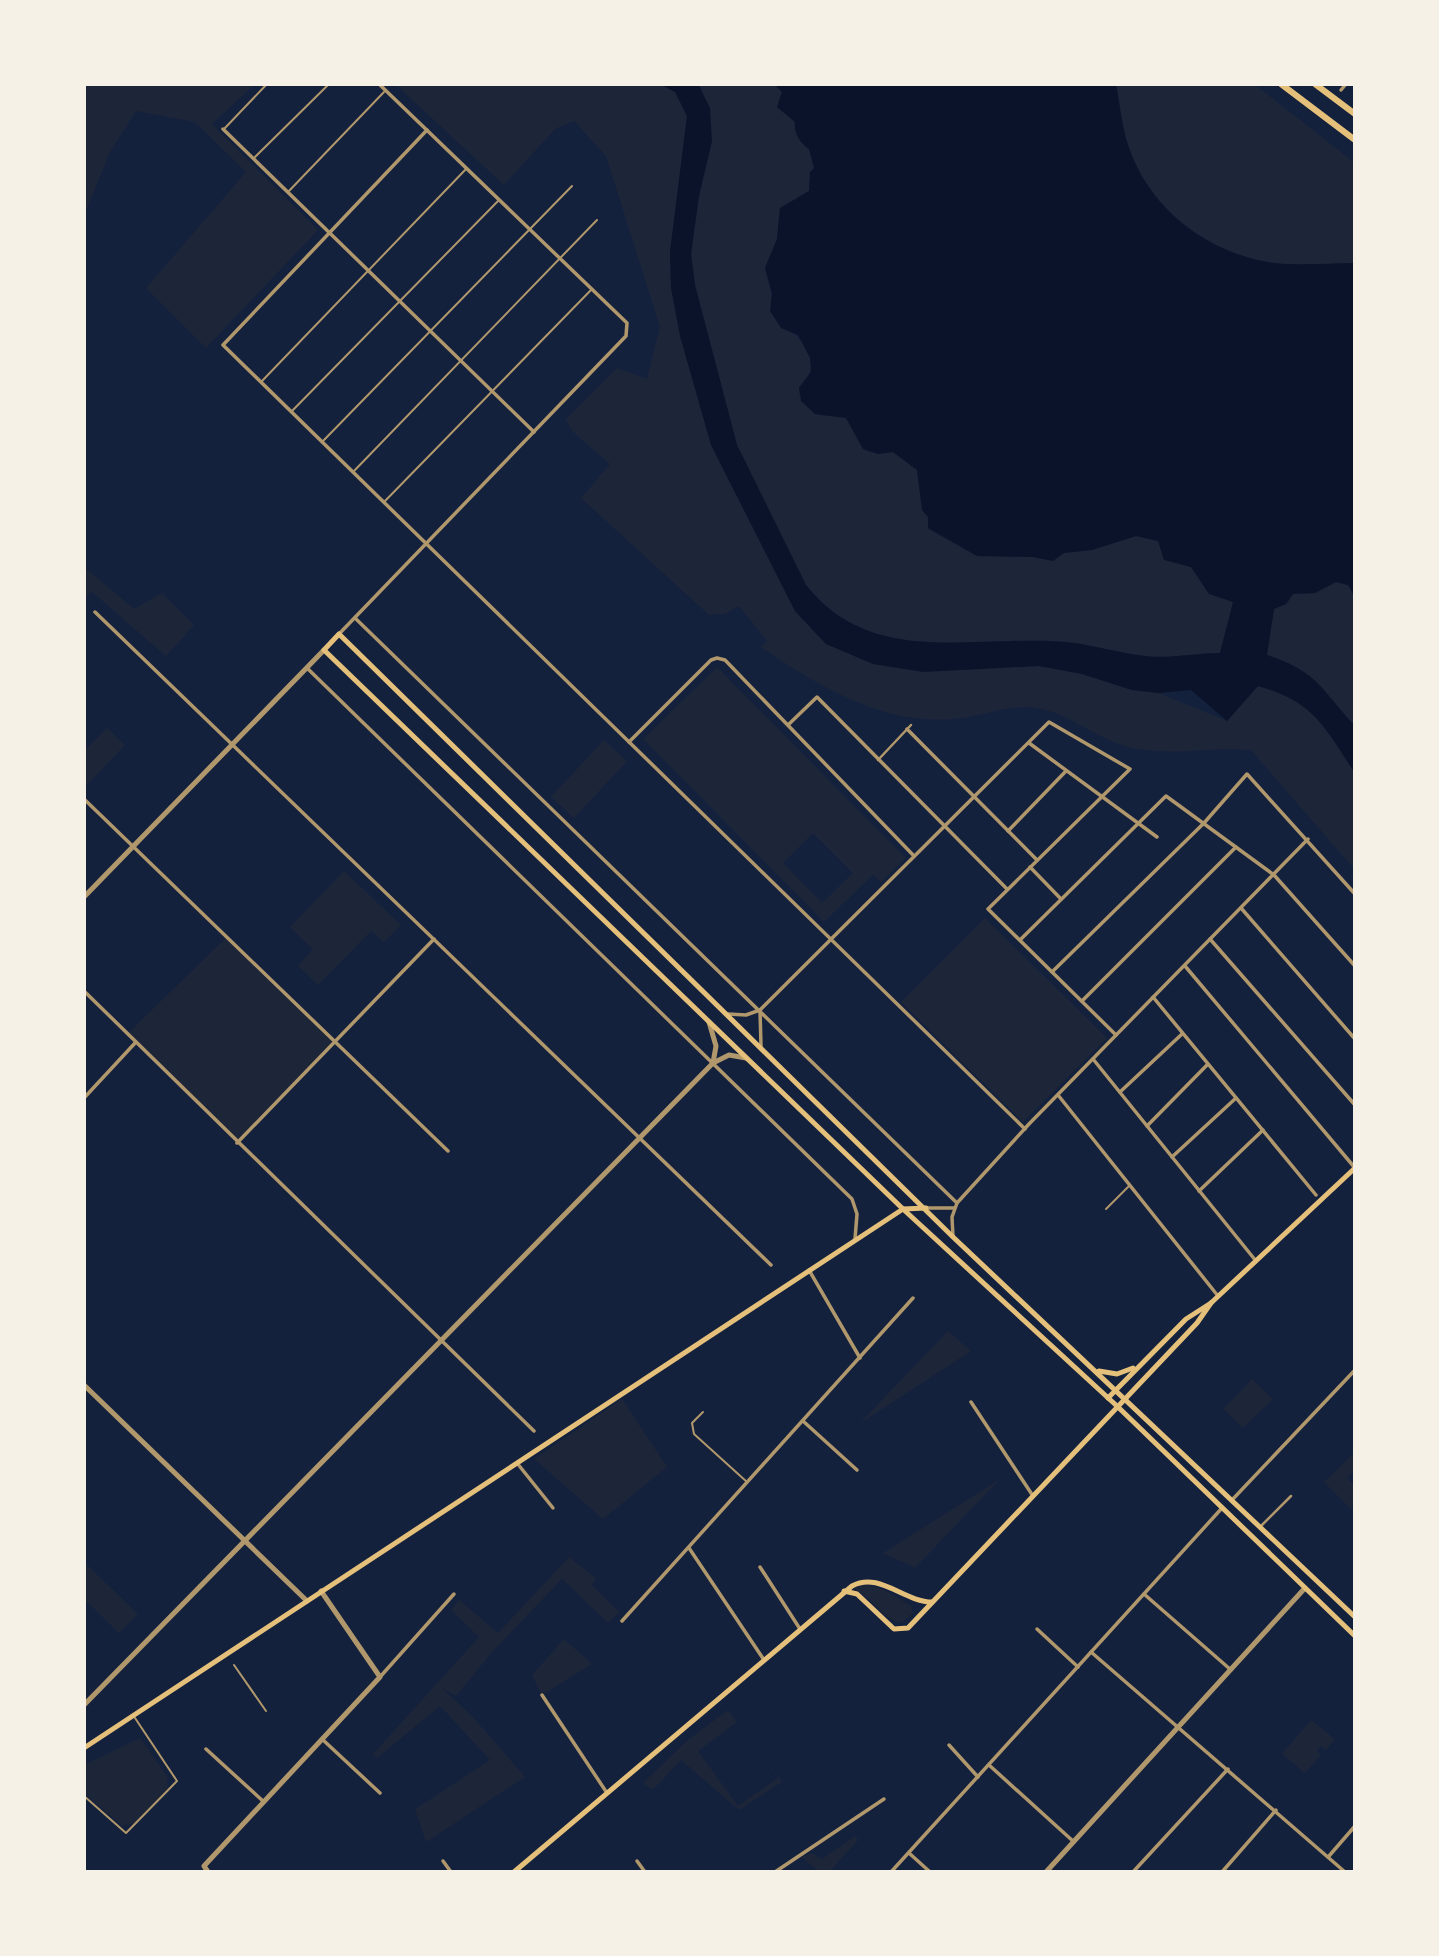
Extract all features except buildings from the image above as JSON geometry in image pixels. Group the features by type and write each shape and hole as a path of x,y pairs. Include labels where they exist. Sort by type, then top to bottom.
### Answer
{"main road":[{"path":"1281,84 1355,140"},
{"path":"1315,84 1355,114"},
{"path":"1355,1618 1127,1398 953,1237 340,634 324,650 903,1209 1118,1407 1355,1636"},
{"path":"844,1591 857,1594 897,1630 908,1628 1197,1323 1211,1303 1355,1168"},
{"path":"84,1748 903,1209 926,1208"},
{"path":"1108,1398 1186,1320 1211,1303"},
{"path":"1096,1370 1117,1374 1142,1362"},
{"path":"514,1872 844,1591 859,1582 870,1581 917,1601 932,1602"}],"street":[{"path":"340,634 626,336 628,330 627,323 379,84"},
{"path":"1341,90 1346,84"},
{"path":"223,129 534,432"},
{"path":"427,130 223,345 1025,1129"},
{"path":"95,612 771,1265"},
{"path":"355,618 760,1010 956,1206"},
{"path":"84,897 324,650"},
{"path":"629,741 717,657 725,660 914,856"},
{"path":"307,667 852,1199 857,1214 855,1240"},
{"path":"788,725 817,697 1007,889"},
{"path":"728,1014 746,1015 760,1010 1049,722 1130,769 988,909 1116,1035"},
{"path":"878,760 909,727 1037,860"},
{"path":"1028,743 1157,837"},
{"path":"1008,831 1066,771"},
{"path":"1052,972 1204,823 1247,774 1355,894"},
{"path":"1020,940 1166,796 1275,875 1355,966"},
{"path":"84,799 448,1151"},
{"path":"953,1237 956,1206 1025,1129 1308,839"},
{"path":"1082,1001 1236,847"},
{"path":"1030,867 1061,899"},
{"path":"1241,908 1355,1039"},
{"path":"237,1143 434,939"},
{"path":"1210,939 1355,1105"},
{"path":"1185,965 1355,1168"},
{"path":"84,991 534,1431"},
{"path":"1153,997 1316,1195"},
{"path":"760,1010 761,1047"},
{"path":"708,1021 716,1046 713,1063"},
{"path":"1120,1092 1183,1033"},
{"path":"84,1098 136,1042"},
{"path":"84,1705 713,1063 729,1055 746,1058"},
{"path":"1093,1059 1256,1261"},
{"path":"1147,1126 1208,1064"},
{"path":"1058,1095 1218,1296"},
{"path":"1172,1157 1236,1098"},
{"path":"1199,1191 1263,1130"},
{"path":"926,1208 956,1206"},
{"path":"809,1270 860,1358"},
{"path":"622,1621 913,1298"},
{"path":"1232,1500 1355,1370"},
{"path":"84,1385 307,1601"},
{"path":"971,1402 1033,1496"},
{"path":"803,1421 857,1470"},
{"path":"517,1463 553,1508"},
{"path":"1260,1527 1291,1496"},
{"path":"891,1872 1222,1508"},
{"path":"689,1547 764,1660"},
{"path":"760,1567 800,1629"},
{"path":"1046,1872 1305,1588"},
{"path":"321,1591 380,1677"},
{"path":"206,1869 454,1594"},
{"path":"1144,1594 1231,1670"},
{"path":"1037,1629 1078,1667"},
{"path":"1091,1652 1345,1872"},
{"path":"542,1695 607,1793"},
{"path":"322,1739 380,1793"},
{"path":"949,1745 978,1777"},
{"path":"206,1749 264,1802"},
{"path":"989,1765 1074,1842"},
{"path":"1133,1872 1228,1769"},
{"path":"775,1872 884,1799"},
{"path":"1222,1872 1276,1810"},
{"path":"1329,1856 1355,1826"},
{"path":"909,1853 929,1872"},
{"path":"443,1861 451,1872"},
{"path":"638,1861 645,1872"}],"lane":[{"path":"223,129 267,84"},
{"path":"253,158 329,84"},
{"path":"288,192 386,90"},
{"path":"261,382 467,169"},
{"path":"322,442 572,186"},
{"path":"291,411 499,200"},
{"path":"354,472 597,220"},
{"path":"384,502 592,289"},
{"path":"1106,1209 1130,1185"},
{"path":"703,1412 690,1428 710,1452 747,1482"},
{"path":"234,1665 266,1711"},
{"path":"84,1796 126,1833 177,1781 134,1715"},
{"path":"200,1872 206,1869"}],"shaded area":[{"path":"84,84 255,84 212,124 318,230 206,348 146,288 246,172 195,122 136,111 110,152 84,216"},
{"path":"395,84 660,84 675,92 687,116 670,252 671,288 711,445 795,611 826,644 990,667 1039,666 1082,674 1132,690 1159,693 1227,721 1258,686 1281,693 1308,707 1355,767 1355,870 1251,750 1152,751 1135,748 1119,744 1062,716 1038,708 1017,707 952,719 901,716 851,700 804,675 761,647 767,641 739,606 725,614 709,615 581,498 610,464 572,431 566,419 617,368 647,379 660,327 606,156 574,121 555,129 504,185"},
{"path":"660,84 698,84 710,108 712,141 699,196 691,254 695,285 737,445 806,585 832,611 862,628 893,638 961,643 1066,642 1154,657 1220,653 1233,602 1209,594 1191,567 1164,560 1158,541 1136,536 1092,550 1064,553 1053,561 1033,557 977,556 928,528 928,517 922,510 917,470 893,452 878,454 863,449 846,418 815,414 801,401 799,388 811,372 810,358 798,335 781,328 770,311 772,293 765,268 777,239 780,208 809,191 810,172 814,168 809,149 796,134 795,122 777,107 782,92 774,84 1116,84 1129,148 1139,171 1167,210 1185,226 1227,250 1250,258 1284,264 1355,263 1355,597 1348,585 1336,582 1315,593 1293,594 1286,604 1274,609 1267,655 1308,675 1355,726 1355,773 1326,729 1306,709 1293,700 1258,686 1227,721 1191,690 1159,693 1132,690 1082,674 1039,666 923,672 873,664 826,644 795,611 711,445 680,336 671,288 670,252 687,116 675,92"},
{"path":"698,84 774,84 782,92 777,107 795,121 798,137 809,149 814,168 810,172 809,191 780,208 777,239 765,268 779,325 797,337 810,354 811,369 799,388 813,412 824,417 830,414 846,418 866,451 878,454 893,452 917,470 930,530 977,556 1033,557 1053,561 1063,553 1092,550 1136,536 1158,541 1163,551 1177,562 1191,567 1209,594 1234,601 1220,653 1155,657 1066,642 961,643 894,638 862,628 833,611 806,585 737,445 695,285 691,254 699,196 712,141 702,88"},
{"path":"1116,84 1254,84 1355,163 1355,263 1294,264 1250,258 1205,239 1185,225 1167,209 1139,171 1129,148"},
{"path":"84,567 134,609 162,593 194,625 166,656 91,591 84,600"},
{"path":"1336,582 1348,585 1355,597 1355,726 1338,707 1266,656 1274,609 1286,604 1293,594 1315,593"},
{"path":"717,667 906,858 881,882 873,875 824,922 643,739","holes":["813,833 853,873 822,903 783,863"]},
{"path":"107,728 125,745 84,788 84,751"},
{"path":"604,740 627,761 574,818 551,797"},
{"path":"344,871 401,925 384,942 371,931 318,985 298,966 313,949 290,927"},
{"path":"985,918 1107,1038 1023,1122 901,1002"},
{"path":"227,937 335,1041 237,1140 128,1033"},
{"path":"948,1331 971,1351 859,1424"},
{"path":"1252,1379 1273,1399 1243,1428 1223,1409"},
{"path":"622,1399 667,1467 603,1519 534,1459"},
{"path":"1354,1453 1355,1470 1347,1478 1355,1486 1352,1510 1324,1482"},
{"path":"999,1480 915,1568 883,1553"},
{"path":"569,1557 596,1578 592,1585 619,1612 608,1623 562,1579 494,1650 456,1696 442,1688 473,1717 525,1777 426,1842 415,1809 490,1760 440,1706 377,1758 373,1754 479,1637 451,1610 459,1600 498,1633"},
{"path":"84,1562 138,1614 119,1633 84,1599"},
{"path":"862,1585 882,1589 895,1596 912,1607 913,1613 903,1622 890,1618 853,1589"},
{"path":"564,1639 592,1664 542,1695 532,1675"},
{"path":"728,1710 737,1722 782,1782 739,1810 681,1760 653,1790 643,1783 689,1739","holes":["737,1722 778,1778 738,1806 698,1751"]},
{"path":"1311,1720 1335,1739 1326,1750 1321,1746 1317,1751 1321,1755 1305,1773 1282,1754"},
{"path":"140,1738 167,1776 168,1788 136,1823 122,1826 84,1793 84,1765"},
{"path":"855,1836 858,1840 829,1872 819,1872 802,1857 812,1853 822,1859"}]}
